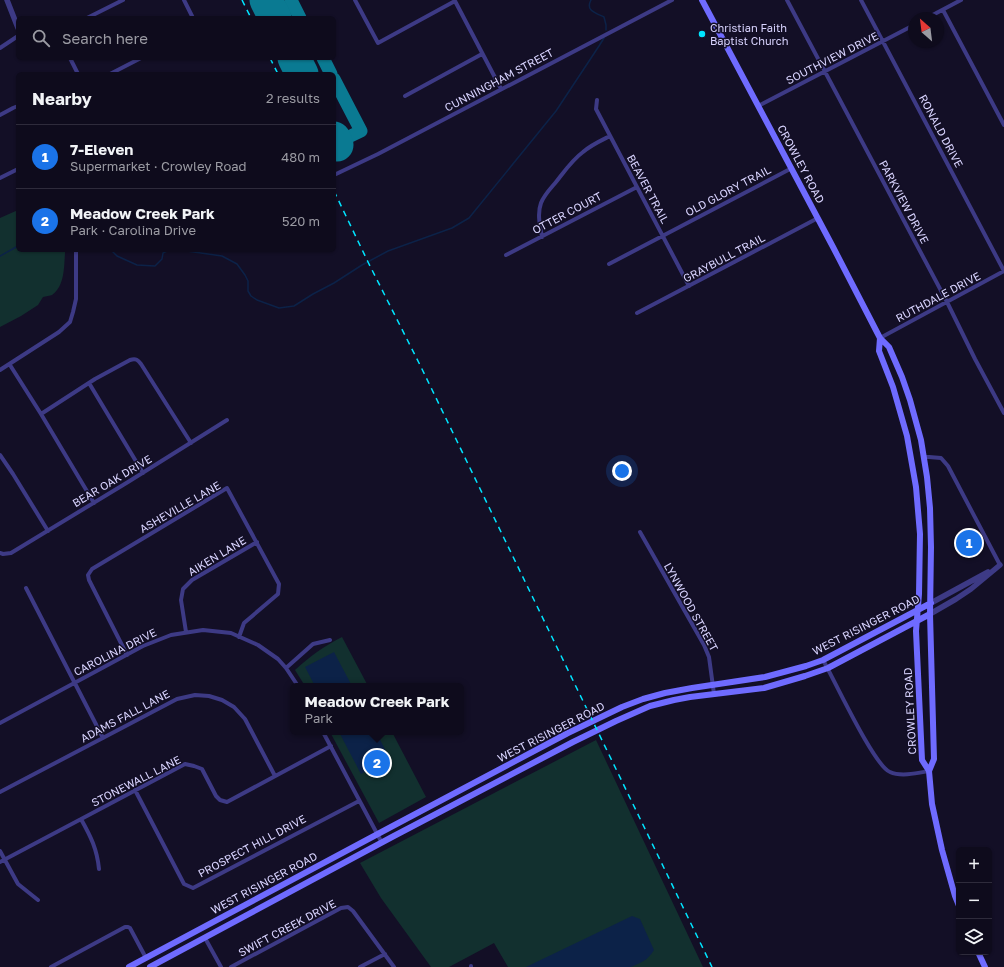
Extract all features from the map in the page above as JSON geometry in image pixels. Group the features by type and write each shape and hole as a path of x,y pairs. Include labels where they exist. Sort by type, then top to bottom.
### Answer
{"main road":[{"name":"CROWLEY ROAD","path":"702,0 792,168 880,338 889,346 910,400 921,440 930,508 930,614 934,759 929,771"},
{"name":"CROWLEY ROAD","path":"880,338 879,351 893,387 907,436 916,487 920,534 916,621 921,752 922,760 929,771"},
{"name":"WEST RISINGER ROAD","path":"129,967 568,733 622,707 665,693 766,677 806,666 823,660 931,603"},
{"name":"WEST RISINGER ROAD","path":"150,967 382,843 616,721 650,706 690,697 764,688 806,676 828,668 930,614"},
{"path":"929,771 932,804 942,850 956,898"},
{"path":"434,816 438,811 464,798 470,793 471,785"},
{"path":"979,955 985,967"}],"street":[{"path":"7,0 16,23"},
{"path":"91,16 123,0"},
{"path":"184,0 192,16"},
{"path":"355,0 378,43 455,1 501,89"},
{"name":"CUNNINGHAM STREET","path":"336,174 378,154 672,0"},
{"name":"PARKVIEW DRIVE","path":"787,0 1004,413"},
{"name":"RONALD DRIVE","path":"862,0 1004,271"},
{"path":"939,12 961,0"},
{"path":"943,10 1004,125"},
{"name":"SOUTHVIEW DRIVE","path":"758,106 908,28"},
{"path":"0,48 16,37"},
{"path":"405,96 482,54"},
{"path":"71,60 77,72"},
{"path":"114,72 137,60"},
{"name":"BEAVER TRAIL","path":"597,100 596,109 689,286"},
{"path":"0,115 16,107"},
{"path":"542,237 539,224 541,202 582,152 610,136"},
{"name":"OLD GLORY TRAIL","path":"609,264 792,168"},
{"path":"0,178 16,170"},
{"name":"OTTER COURT","path":"506,255 637,187"},
{"name":"GRAYBULL TRAIL","path":"638,313 818,218"},
{"path":"0,370 59,332 70,322 76,298 76,252"},
{"name":"RUTHDALE DRIVE","path":"880,338 1004,271"},
{"path":"41,414 88,383 134,358 141,364 191,443"},
{"path":"10,364 94,502"},
{"path":"88,383 143,473"},
{"name":"BEAR OAK DRIVE","path":"2,554 10,553 48,531 227,420"},
{"path":"0,455 48,531"},
{"path":"924,458 941,458 948,466 1002,564"},
{"name":"ASHEVILLE LANE","path":"127,655 89,580 88,575 92,569 227,488 279,584 278,594 244,623 239,637"},
{"name":"LYNWOOD STREET","path":"640,532 704,646 709,657 714,694"},
{"name":"AIKEN LANE","path":"186,632 181,600 183,589 192,580 257,542"},
{"name":"WEST RISINGER ROAD","path":"931,603 1002,564"},
{"name":"WEST RISINGER ROAD","path":"930,614 956,600 1002,564"},
{"path":"26,588 103,738"},
{"name":"CAROLINA DRIVE","path":"0,723 143,646 171,635 186,632 203,630 231,633 258,645 278,659 296,683"},
{"path":"286,668 313,644 330,640"},
{"path":"823,660 867,743 884,768 889,772 898,774 929,771"},
{"name":"ADAMS FALL LANE","path":"0,792 177,699 195,695 209,696 222,700 234,707 245,719 275,776"},
{"path":"325,735 382,843"},
{"name":"STONEWALL LANE","path":"0,862 185,764 202,769 216,796 220,800 227,802 331,746"},
{"name":"PROSPECT HILL DRIVE","path":"135,790 184,884 193,888 359,801"},
{"path":"81,819 92,840 98,856 99,869"},
{"path":"0,851 18,884 38,900"},
{"name":"SWIFT CREEK DRIVE","path":"231,967 341,908 348,907 353,911 394,967"},
{"path":"51,967 125,927 130,928 146,958"},
{"path":"205,938 220,967"},
{"path":"360,967 385,954"}],"green space":[{"path":"16,211 16,252 65,252 62,281 56,291 52,295 43,297 38,305 21,316 0,327 0,218"},
{"path":"342,637 366,683 303,683 295,670 329,644"},
{"path":"332,735 394,735 426,797 379,823"},
{"path":"596,740 703,967 508,967 494,943 449,967 431,967 381,898 360,863"}],"water":[{"path":"334,652 350,683 313,683 305,667"},
{"path":"341,735 378,735 390,759 361,774"},
{"path":"632,916 640,919 654,950 647,959 638,964 631,967 526,967"}],"waterway":[{"path":"591,0 589,7 592,11 604,17 606,30"},
{"path":"194,252 222,256 237,264 248,281 248,291 251,296 257,300 279,308 294,306 388,251 452,228 469,218 556,111 604,38"},
{"path":"0,256 16,247"},
{"path":"113,252 117,256 137,265 155,266 162,259 163,253 165,252"}],"taxiway":[{"path":"291,0 299,16"},
{"path":"324,60 330,72"},
{"path":"336,83 361,131 336,143"}],"runway":[{"path":"266,0 274,16"},
{"path":"295,60 301,72"}],"railway":[{"path":"242,0 250,16"},
{"path":"271,60 277,72"},
{"path":"336,195 712,967"}],"place":[{"name":"Christian Faith Baptist Church","path":"702,34"},
{"name":"7-Eleven","path":"969,543"},
{"name":"Meadow Creek Park","path":"377,763"}]}
